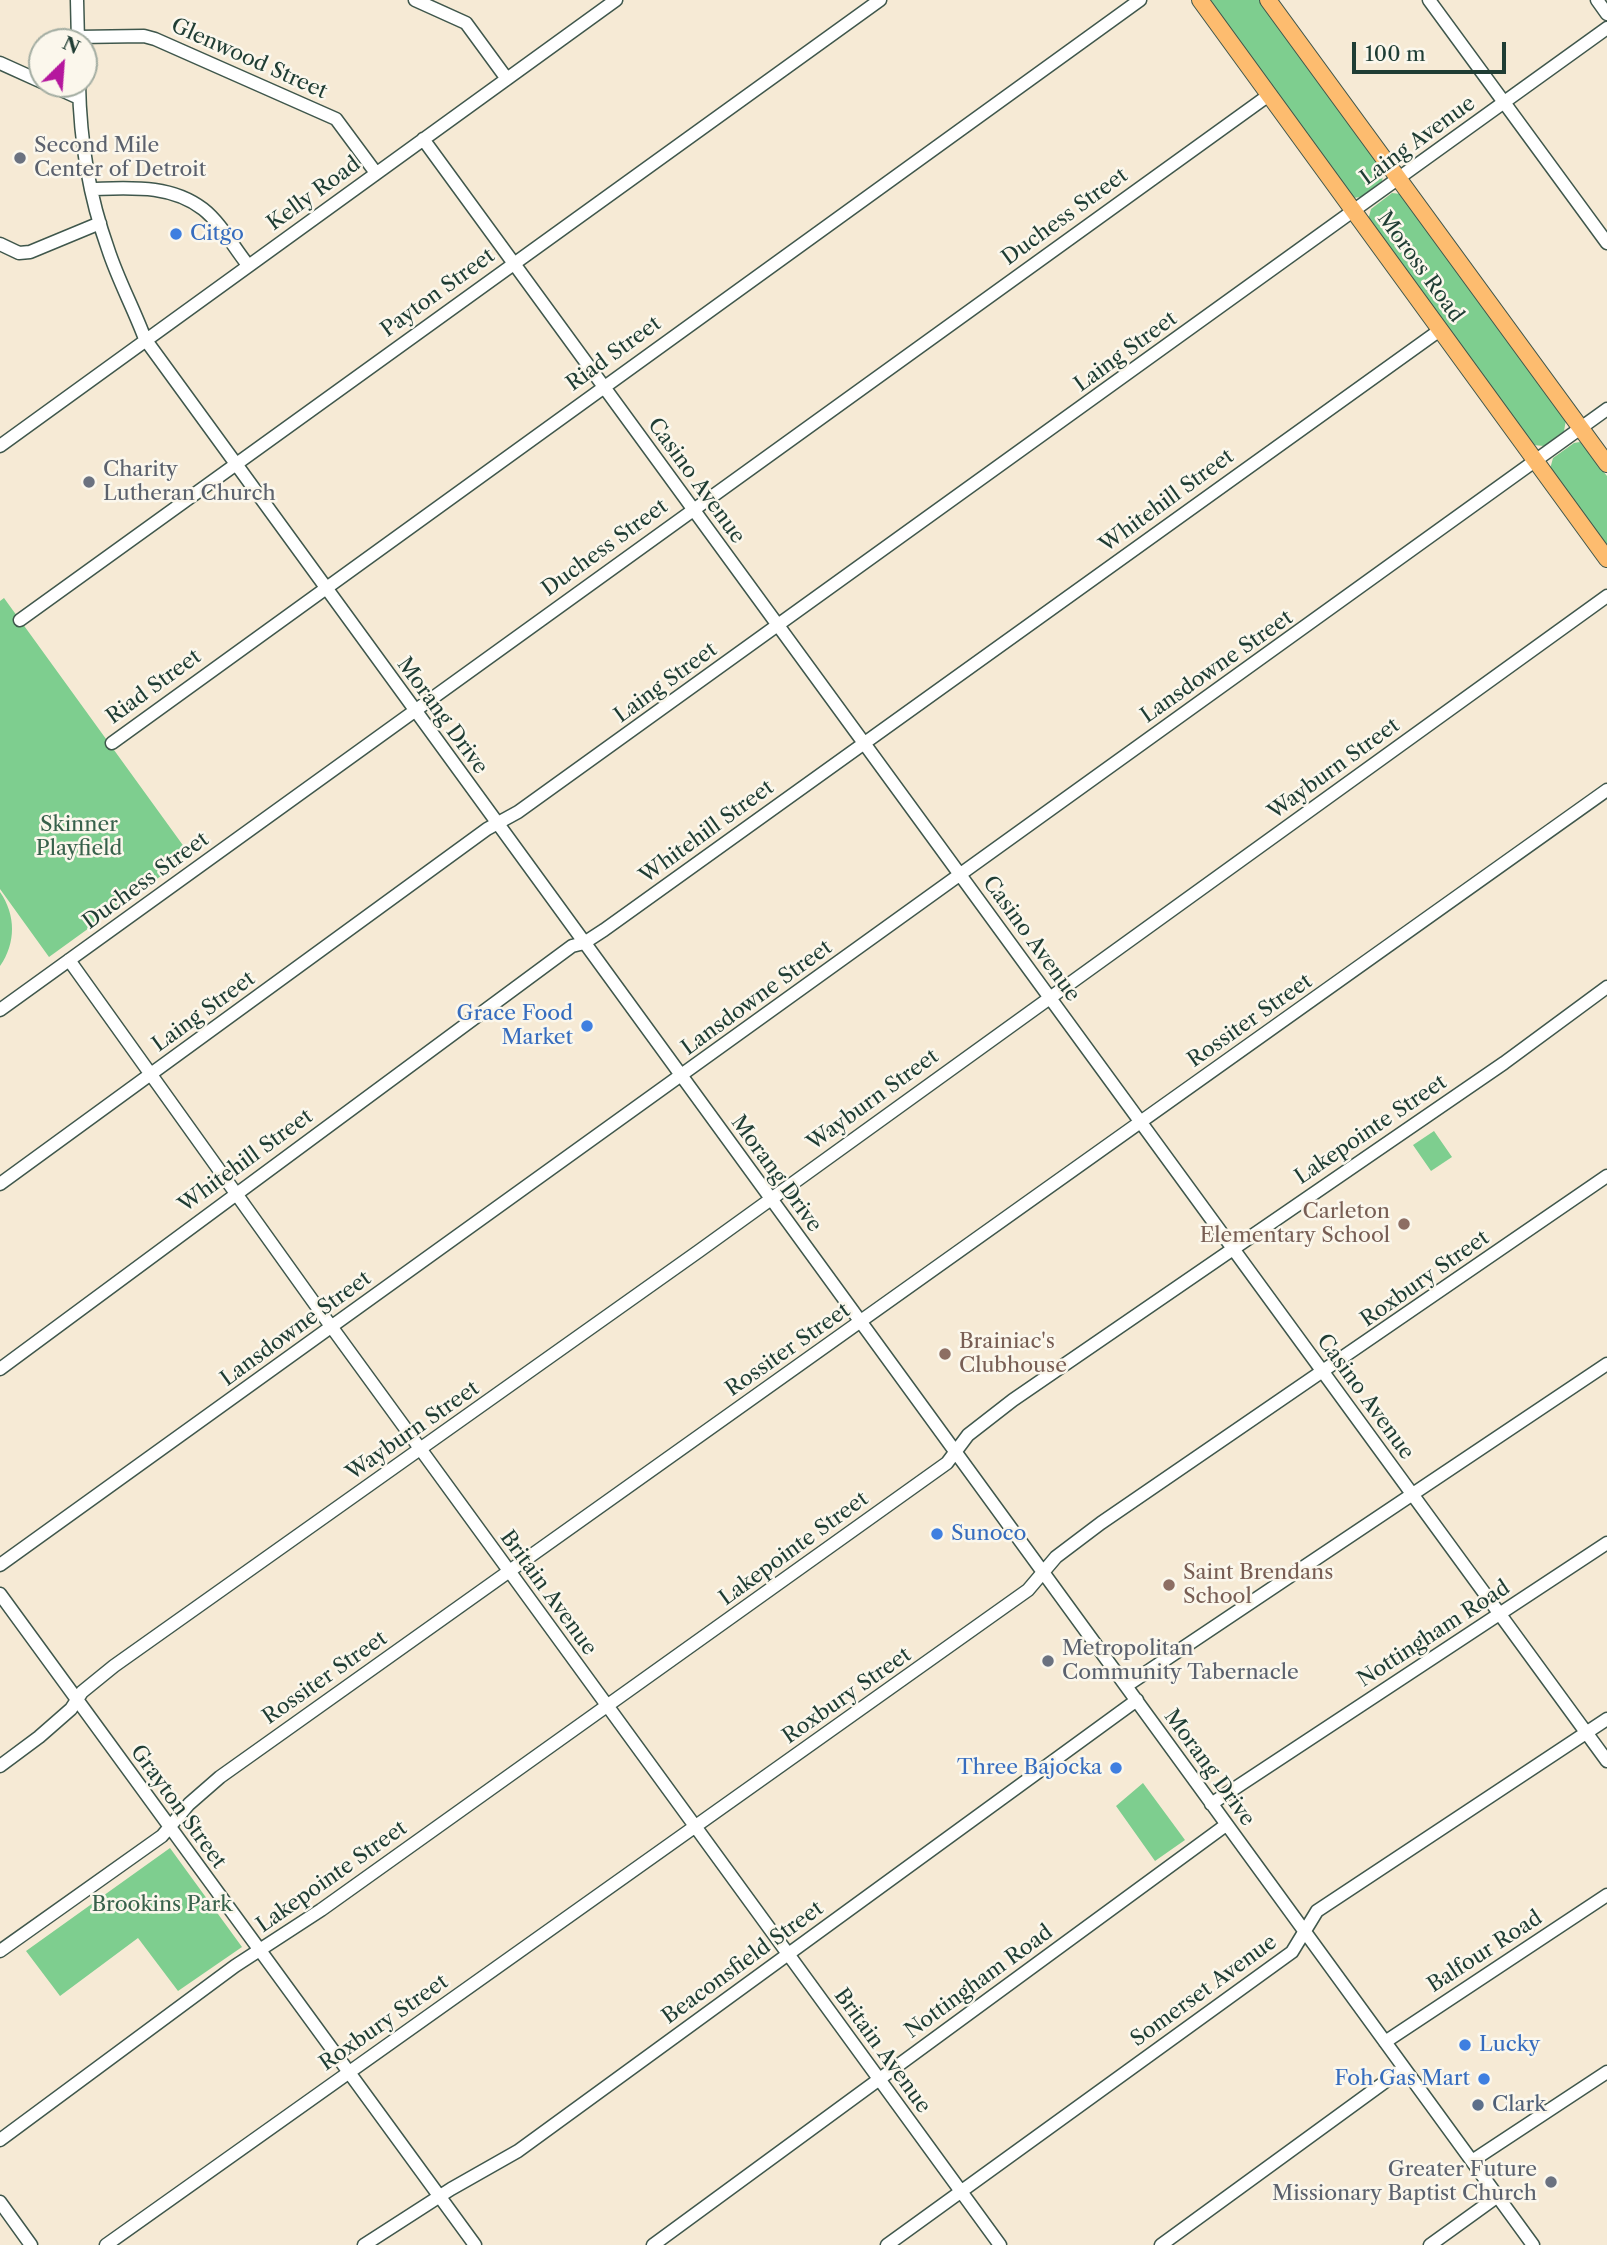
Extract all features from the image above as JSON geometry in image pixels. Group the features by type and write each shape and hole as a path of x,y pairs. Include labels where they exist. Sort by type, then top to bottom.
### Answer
{"main road":[{"name":"Moross Road","path":"1200,0 1607,559"},
{"name":"Moross Road","path":"1268,0 1607,464"}],"street":[{"path":"77,0 78,28"},
{"path":"415,0 466,23 507,79"},
{"name":"Kelly Road","path":"0,446 616,0"},
{"name":"Payton Street","path":"20,620 880,0"},
{"name":"Riad Street","path":"112,743 324,587 1140,0"},
{"path":"1429,0 1607,243"},
{"path":"1597,0 1607,14"},
{"name":"Laing Avenue","path":"1354,212 1607,28"},
{"name":"Glenwood Street","path":"98,38 144,36 336,119 376,173"},
{"path":"0,63 28,76"},
{"name":"Duchess Street","path":"0,1010 413,709 1269,95"},
{"name":"Morang Drive","path":"79,98 91,189 100,223 116,271 145,339 1533,2245"},
{"name":"Casino Avenue","path":"423,139 1607,1762"},
{"path":"91,189 157,189 186,200 203,209 248,265"},
{"name":"Laing Street","path":"0,1184 1354,212"},
{"path":"0,244 19,253 30,252 100,223"},
{"name":"Whitehill Street","path":"0,1369 572,946 584,943 1440,330"},
{"name":"Lansdowne Street","path":"0,1564 1607,409"},
{"name":"Wayburn Street","path":"0,1766 39,1737 114,1666 770,1199 1607,596"},
{"name":"Rossiter Street","path":"0,1951 162,1836 220,1776 1607,790"},
{"name":"Britain Avenue","path":"69,960 331,1327 1000,2245"},
{"name":"Lakepointe Street","path":"0,2140 258,1951 947,1463 968,1435 1013,1400 1504,1063 1607,987"},
{"name":"Roxbury Street","path":"106,2245 1028,1590 1056,1557 1101,1523 1324,1373 1607,1176"},
{"path":"1126,1686 1607,1364"},
{"name":"Nottingham Road","path":"1211,1804 1607,1543"},
{"name":"Grayton Street","path":"0,1594 475,2245"},
{"name":"Beaconsfield Street","path":"364,2245 440,2196 518,2151 1137,1700"},
{"name":"Somerset Avenue","path":"887,2245 1292,1952 1317,1911 1607,1719"},
{"name":"Nottingham Road","path":"653,2245 1226,1825"},
{"name":"Balfour Road","path":"1385,2042 1607,1895"},
{"path":"1161,2245 1405,2068"},
{"path":"1472,2161 1607,2072"},
{"path":"1430,2245 1497,2196"},
{"path":"0,2202 31,2245"}],"green space":[{"path":"1207,0 1260,0 1384,171 1382,181 1361,197 1353,198"},
{"path":"1392,193 1401,194 1566,420 1564,431 1544,446 1533,445 1368,220 1371,209"},
{"path":"1580,442 1607,476 1607,548 1550,469 1553,458 1574,443"},
{"name":"Skinner Playfield","path":"4,598 190,855 49,957 0,889 0,601"},
{"path":"0,892 9,910 12,929 9,948 0,966"},
{"path":"1434,1131 1452,1157 1431,1171 1413,1145"},
{"path":"1143,1783 1185,1840 1155,1861 1116,1806"},
{"name":"Brookins Park","path":"170,1848 242,1947 178,1991 138,1938 60,1996 26,1951"}],"place":[{"name":"Second Mile Center of Detroit","path":"20,158"},
{"name":"Citgo","path":"176,234"},
{"name":"Charity Lutheran Church","path":"89,482"},
{"name":"Grace Food Market","path":"587,1026"},
{"name":"Carleton Elementary School","path":"1404,1224"},
{"name":"Brainiac's Clubhouse","path":"945,1354"},
{"name":"Sunoco","path":"937,1534"},
{"name":"Saint Brendans School","path":"1169,1585"},
{"name":"Metropolitan Community Tabernacle","path":"1048,1661"},
{"name":"Three Bajocka","path":"1116,1768"},
{"name":"Lucky","path":"1465,2045"},
{"name":"Foh Gas Mart","path":"1484,2079"},
{"name":"Clark","path":"1478,2105"},
{"name":"Greater Future Missionary Baptist Church","path":"1551,2182"}]}
